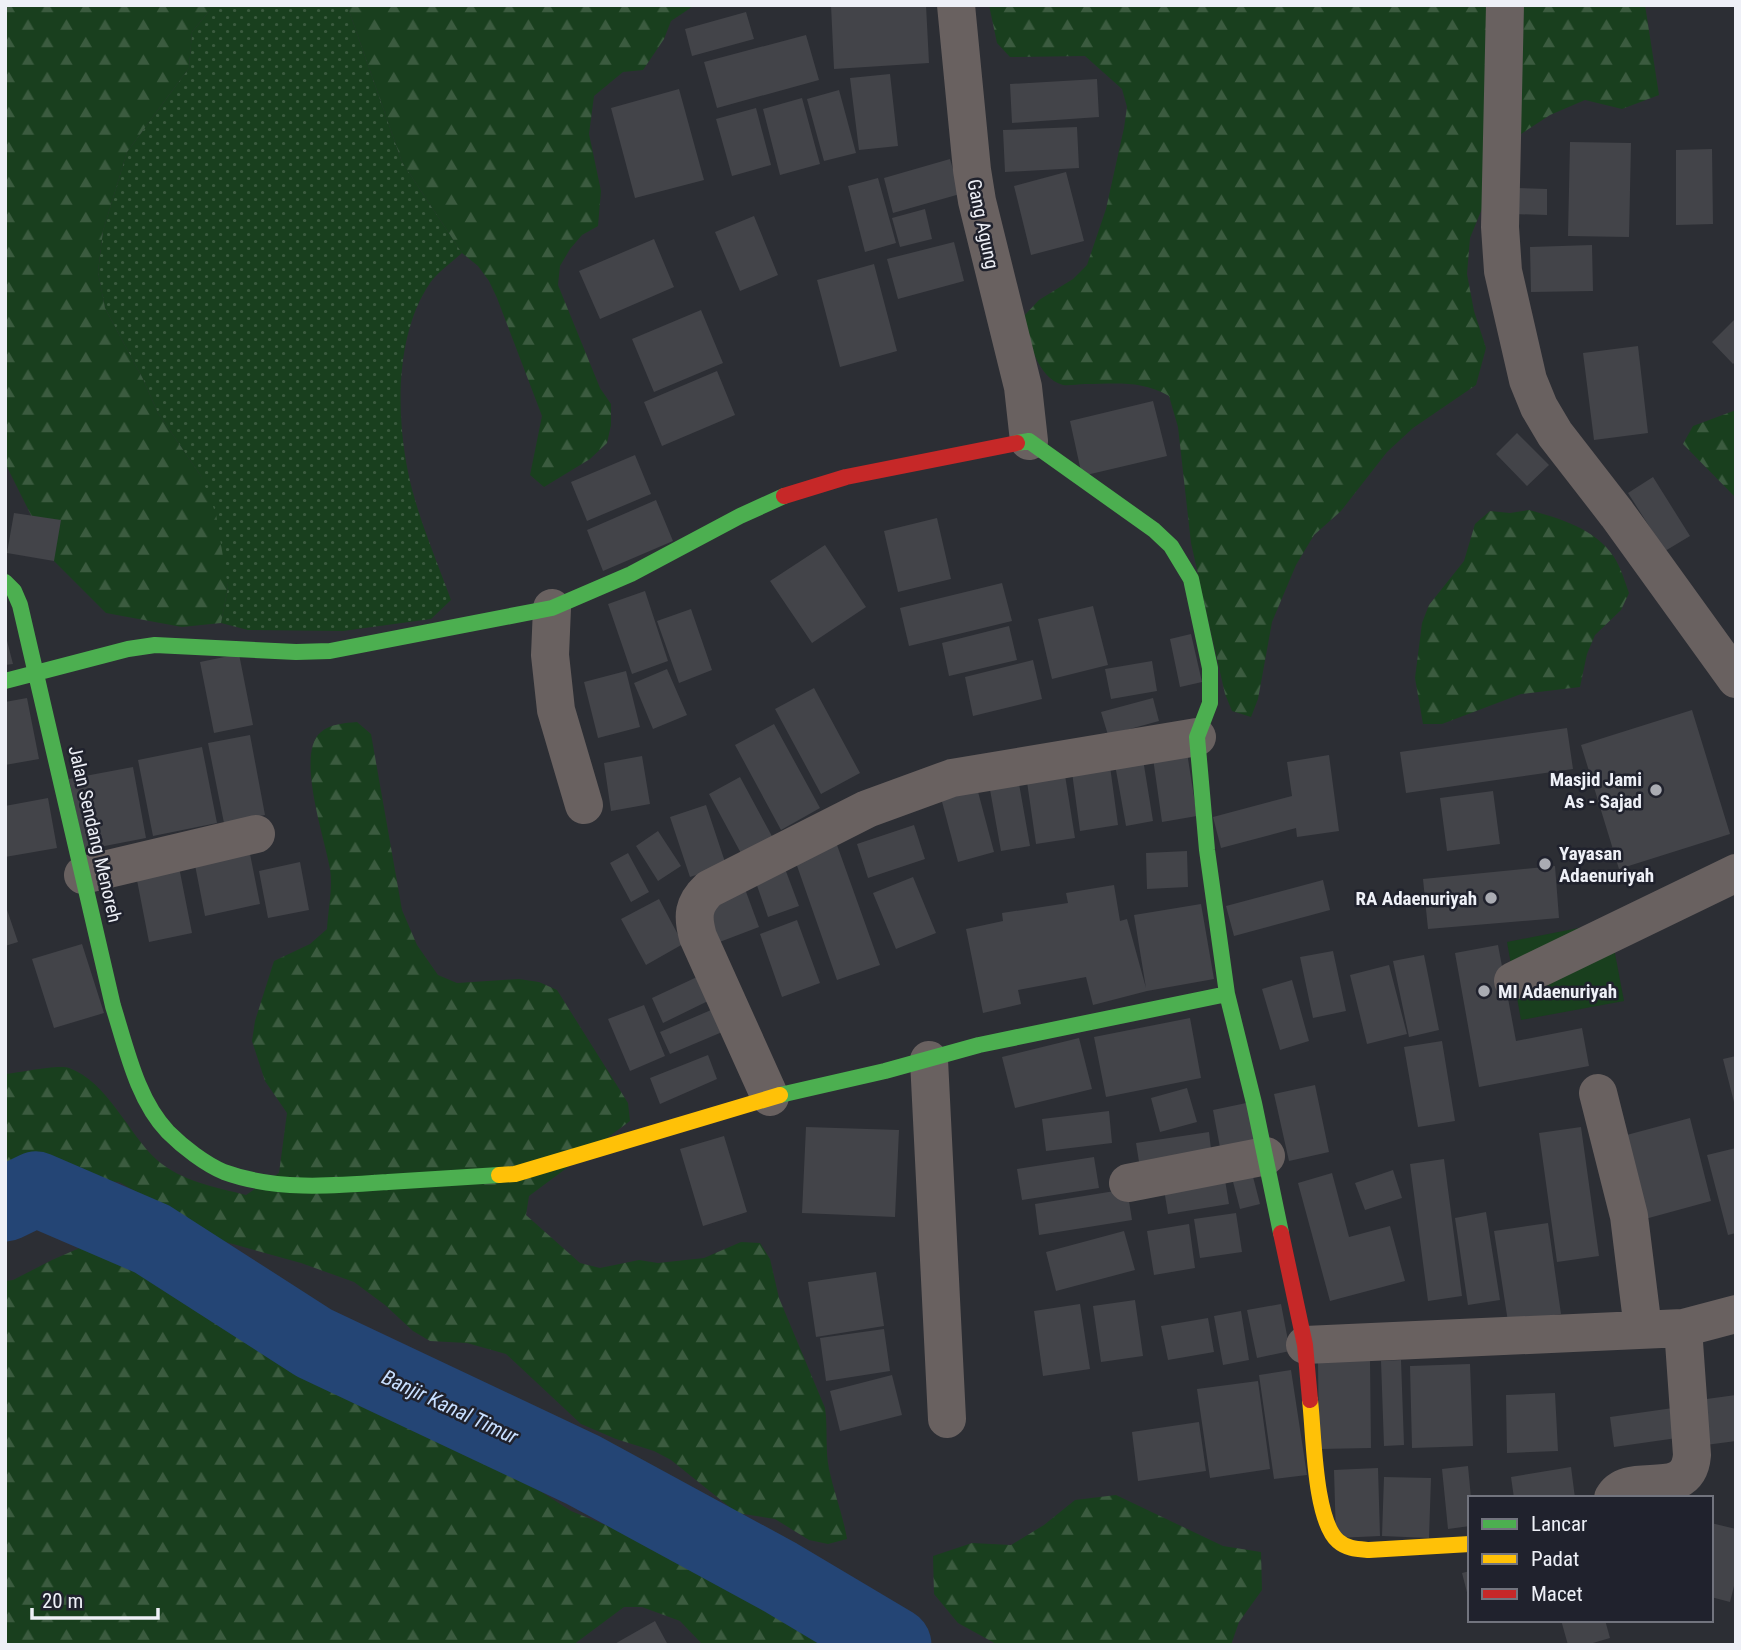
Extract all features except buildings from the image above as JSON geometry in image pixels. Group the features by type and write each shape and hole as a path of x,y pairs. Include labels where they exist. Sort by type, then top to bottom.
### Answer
{"street":[{"name":"Gang Agung","path":"956,5 977,201 1023,387 1029,440"},
{"path":"1505,5 1500,227 1503,271 1528,380 1539,407 1555,434 1617,514 1736,678"},
{"path":"5,681 128,649 155,645 296,652 330,651 552,608 631,574 740,516 789,494 846,477 1029,440 1154,530 1171,546 1191,579 1211,681 1210,703 1198,737 1207,850 1227,994 1266,1156 1305,1345 1324,1521 1337,1541 1357,1551 1468,1544"},
{"name":"Jalan Sendang Menoreh","path":"5,582 14,591 20,605 113,1006 133,1068 148,1103 167,1131 193,1153 222,1171 260,1182 326,1186 515,1174 771,1097 929,1060 979,1045 1227,994"},
{"path":"552,608 550,655 556,710 584,805"},
{"path":"771,1097 693,922 694,909 709,889 867,809 952,778 1198,737"},
{"path":"83,875 256,834"},
{"path":"1513,981 1736,873"},
{"path":"929,1060 947,1419"},
{"path":"1598,1093 1629,1216 1643,1329"},
{"path":"1128,1183 1266,1156"},
{"path":"1305,1345 1683,1328 1736,1314"},
{"path":"1615,1496 1622,1488 1671,1482 1689,1472 1692,1455 1683,1328"}],"green space":[{"path":"5,5 214,5 192,32 189,68 127,152 103,231 98,272 105,308 158,413 201,476 216,514 228,587 221,623 182,627 106,613 54,561 5,463"},
{"path":"214,5 347,5 402,162 462,253 430,283 417,306 403,360 401,418 409,475 423,525 451,600 431,619 343,631 248,630 221,623 228,587 201,476 158,413 105,308 98,272 103,231 127,152 189,68 192,32"},
{"path":"347,5 695,5 671,21 664,39 643,70 623,72 594,96 589,134 601,191 598,226 582,235 570,249 560,266 558,285 600,388 611,404 611,425 607,443 590,459 544,487 530,475 542,416 497,298 489,281 478,266 462,253 402,162"},
{"path":"989,5 1645,5 1659,95 1622,109 1585,100 1550,115 1521,134 1499,167 1470,238 1467,274 1474,311 1486,348 1476,385 1413,428 1387,452 1341,511 1314,535 1296,565 1272,622 1258,699 1251,717 1232,711 1225,694 1191,543 1178,427 1169,396 1138,385 1063,385 1054,381 1046,375 1035,356 1024,316 1039,300 1073,279 1087,265 1106,209 1124,128 1127,107 1122,89 1085,56 1010,57 997,43"},
{"path":"1736,410 1736,498 1683,444 1693,426"},
{"path":"1529,510 1576,526 1606,547 1619,566 1629,593 1621,610 1595,635 1587,654 1580,687 1521,694 1442,724 1423,724 1415,678 1422,623 1429,605 1464,561 1475,524 1490,511 1510,513"},
{"path":"357,722 371,734 402,910 417,945 438,975 457,983 519,979 539,982 557,990 628,1103 630,1121 529,1196 526,1215 580,1263 600,1268 639,1260 658,1263 704,1258 741,1242 760,1243 770,1259 779,1298 825,1408 829,1469 847,1539 828,1544 809,1540 775,1519 737,1513 671,1460 581,1424 506,1354 467,1343 430,1341 413,1331 385,1305 354,1282 301,1263 222,1241 185,1224 119,1182 44,1177 5,1186 5,1074 57,1067 69,1068 95,1084 157,1160 178,1174 200,1183 246,1195 279,1173 287,1113 265,1081 252,1041 255,1021 274,961 310,944 327,929 331,876 314,797 311,758 314,743 321,732 343,723"},
{"path":"1609,922 1624,1001 1521,1020 1507,942"},
{"path":"91,1243 111,1249 125,1262 203,1312 259,1335 328,1376 424,1413 571,1511 694,1561 775,1608 815,1619 850,1639 855,1645 703,1645 680,1621 642,1607 624,1607 573,1645 5,1645 5,1281 13,1280"},
{"path":"1116,1495 1223,1546 1261,1552 1262,1590 1239,1622 1231,1645 998,1645 958,1623 934,1594 933,1556 972,1543 1011,1545 1044,1525 1075,1500"}],"waterway":[{"name":"Banjir Kanal Timur","path":"5,1204 36,1189 152,1239 314,1343 583,1470 778,1576 894,1645"}],"traffic: fast":[{"path":"1017,443 1029,441 1154,530 1171,546 1191,579 1210,668 1210,703 1197,737 1207,850 1227,994 1254,1103 1281,1233"},
{"path":"5,681 128,649 155,645 296,652 330,651 552,608 631,574 740,516 784,496"},
{"path":"5,582 14,591 20,605 113,1006 140,1089 157,1119 194,1155 217,1169 264,1182 326,1186 499,1175"},
{"path":"780,1095 885,1071 979,1045 1227,994"}],"traffic: slow":[{"path":"499,1175 515,1174 780,1095"},
{"path":"1310,1400 1314,1454 1324,1515 1330,1530 1341,1544 1369,1550 1468,1544"}],"traffic: jam":[{"path":"784,496 846,477 1017,443"},
{"path":"1281,1233 1305,1345 1310,1400"}],"place":[{"name":"Masjid Jami As - Sajad","path":"1656,790"},
{"name":"Yayasan Adaenuriyah","path":"1545,864"},
{"name":"RA Adaenuriyah","path":"1491,898"},
{"name":"MI Adaenuriyah","path":"1484,991"}]}
